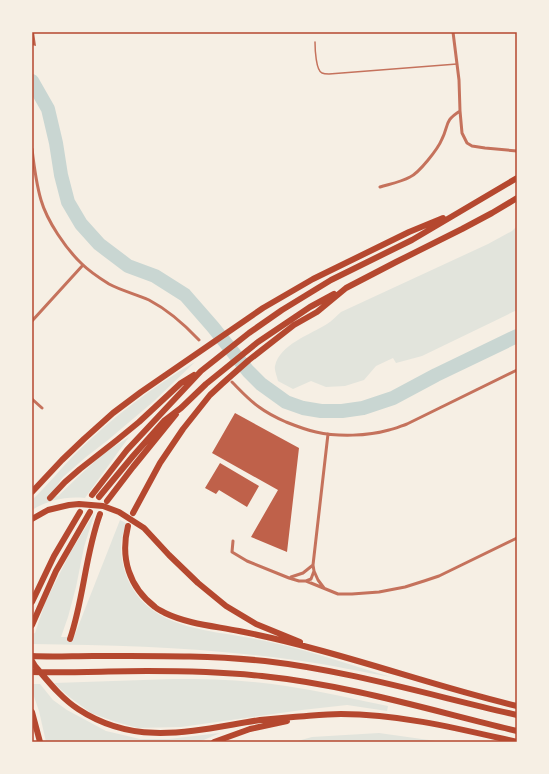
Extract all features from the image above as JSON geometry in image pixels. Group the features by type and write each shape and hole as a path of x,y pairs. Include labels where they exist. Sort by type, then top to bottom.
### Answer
{"highway":[{"path":"50,498 80,468 139,422 181,383 201,371 249,333 282,310 331,280 412,240 517,178"},
{"path":"107,501 181,408 206,384 258,342 310,306 492,214 517,198"},
{"path":"32,492 62,460 101,423 141,392 263,308 313,279 409,232 463,210"},
{"path":"133,513 164,458 183,429 222,382 294,325 317,312 346,288"},
{"path":"92,495 127,450 201,371"},
{"path":"100,497 164,420 181,408"},
{"path":"32,519 48,510 79,504 103,506 119,512 144,528 198,583 226,606 256,624 314,648"},
{"path":"32,602 54,556 80,512"},
{"path":"32,625 65,553 90,512"},
{"path":"70,639 78,611 95,527 100,514"},
{"path":"128,526 125,546 126,560 132,581 141,595 156,608 172,616 187,622 314,648 460,692 517,706"},
{"path":"32,656 214,657 290,664 374,680 517,715"},
{"path":"32,661 56,690 77,708 96,720 133,731 149,733 189,732 261,720 317,715 355,714 438,725 517,742"},
{"path":"32,672 194,672 249,675 335,687 517,731"},
{"path":"32,712 40,742"},
{"path":"214,742 250,729 317,715"}],"street":[{"path":"453,32 459,80 462,133 467,143 472,146 517,151"},
{"path":"380,187 411,177 418,171 439,145 452,116 460,111"},
{"path":"32,149 35,175 41,201 49,219 62,240 83,265 109,284 149,300 173,315 199,340"},
{"path":"32,321 83,265"},
{"path":"232,382 260,408 277,418 303,428 314,432 328,434 369,434 389,430 407,424 517,370"},
{"path":"32,399 42,408"},
{"path":"326,589 318,580 313,564 328,434"},
{"path":"233,541 232,552 247,561 289,578 306,581 338,594 352,594 379,592 405,587 439,576 517,538"},
{"path":"289,578 303,573 313,564"},
{"path":"306,581 311,579 314,571"}],"lane":[{"path":"315,42 317,65 322,73 329,74 457,64"}],"shaded area":[{"path":"517,226 517,310 422,356 396,363 393,358 376,366 364,380 345,386 326,387 311,381 293,389 278,381 275,366 278,358 296,341 329,323 341,312 488,244 512,231"},
{"path":"195,362 153,402 63,477 48,498 58,496 104,453 129,437 85,498 58,500 44,504 32,510 32,500 91,438 148,392"},
{"path":"95,512 84,547 68,617 61,637 74,637 120,520 126,523 122,537 121,549 123,566 129,582 137,596 160,615 188,626 289,647 391,677 313,663 234,653 133,646 32,644 32,634 35,633 45,603 70,553"},
{"path":"173,679 258,682 312,690 388,706 387,711 347,705 181,727 138,728 91,713 68,696 54,683"},
{"path":"32,684 40,684 53,700 67,710 106,731 140,739 169,739 220,733 199,742 46,742 39,711 32,691"},
{"path":"379,733 443,742 294,742 312,737"}],"building":[{"path":"32,32 34,32 36,46 32,45"},
{"path":"235,413 299,448 287,552 251,537 278,490 212,453"},
{"path":"220,463 259,486 247,507 219,490 216,494 205,488"}],"waterway":[{"path":"32,81 48,109 68,202 81,224 99,244 128,266 155,276 185,295 248,371 261,384 286,402 303,408 321,411 342,411 363,408 393,398 436,375 517,336"}]}
